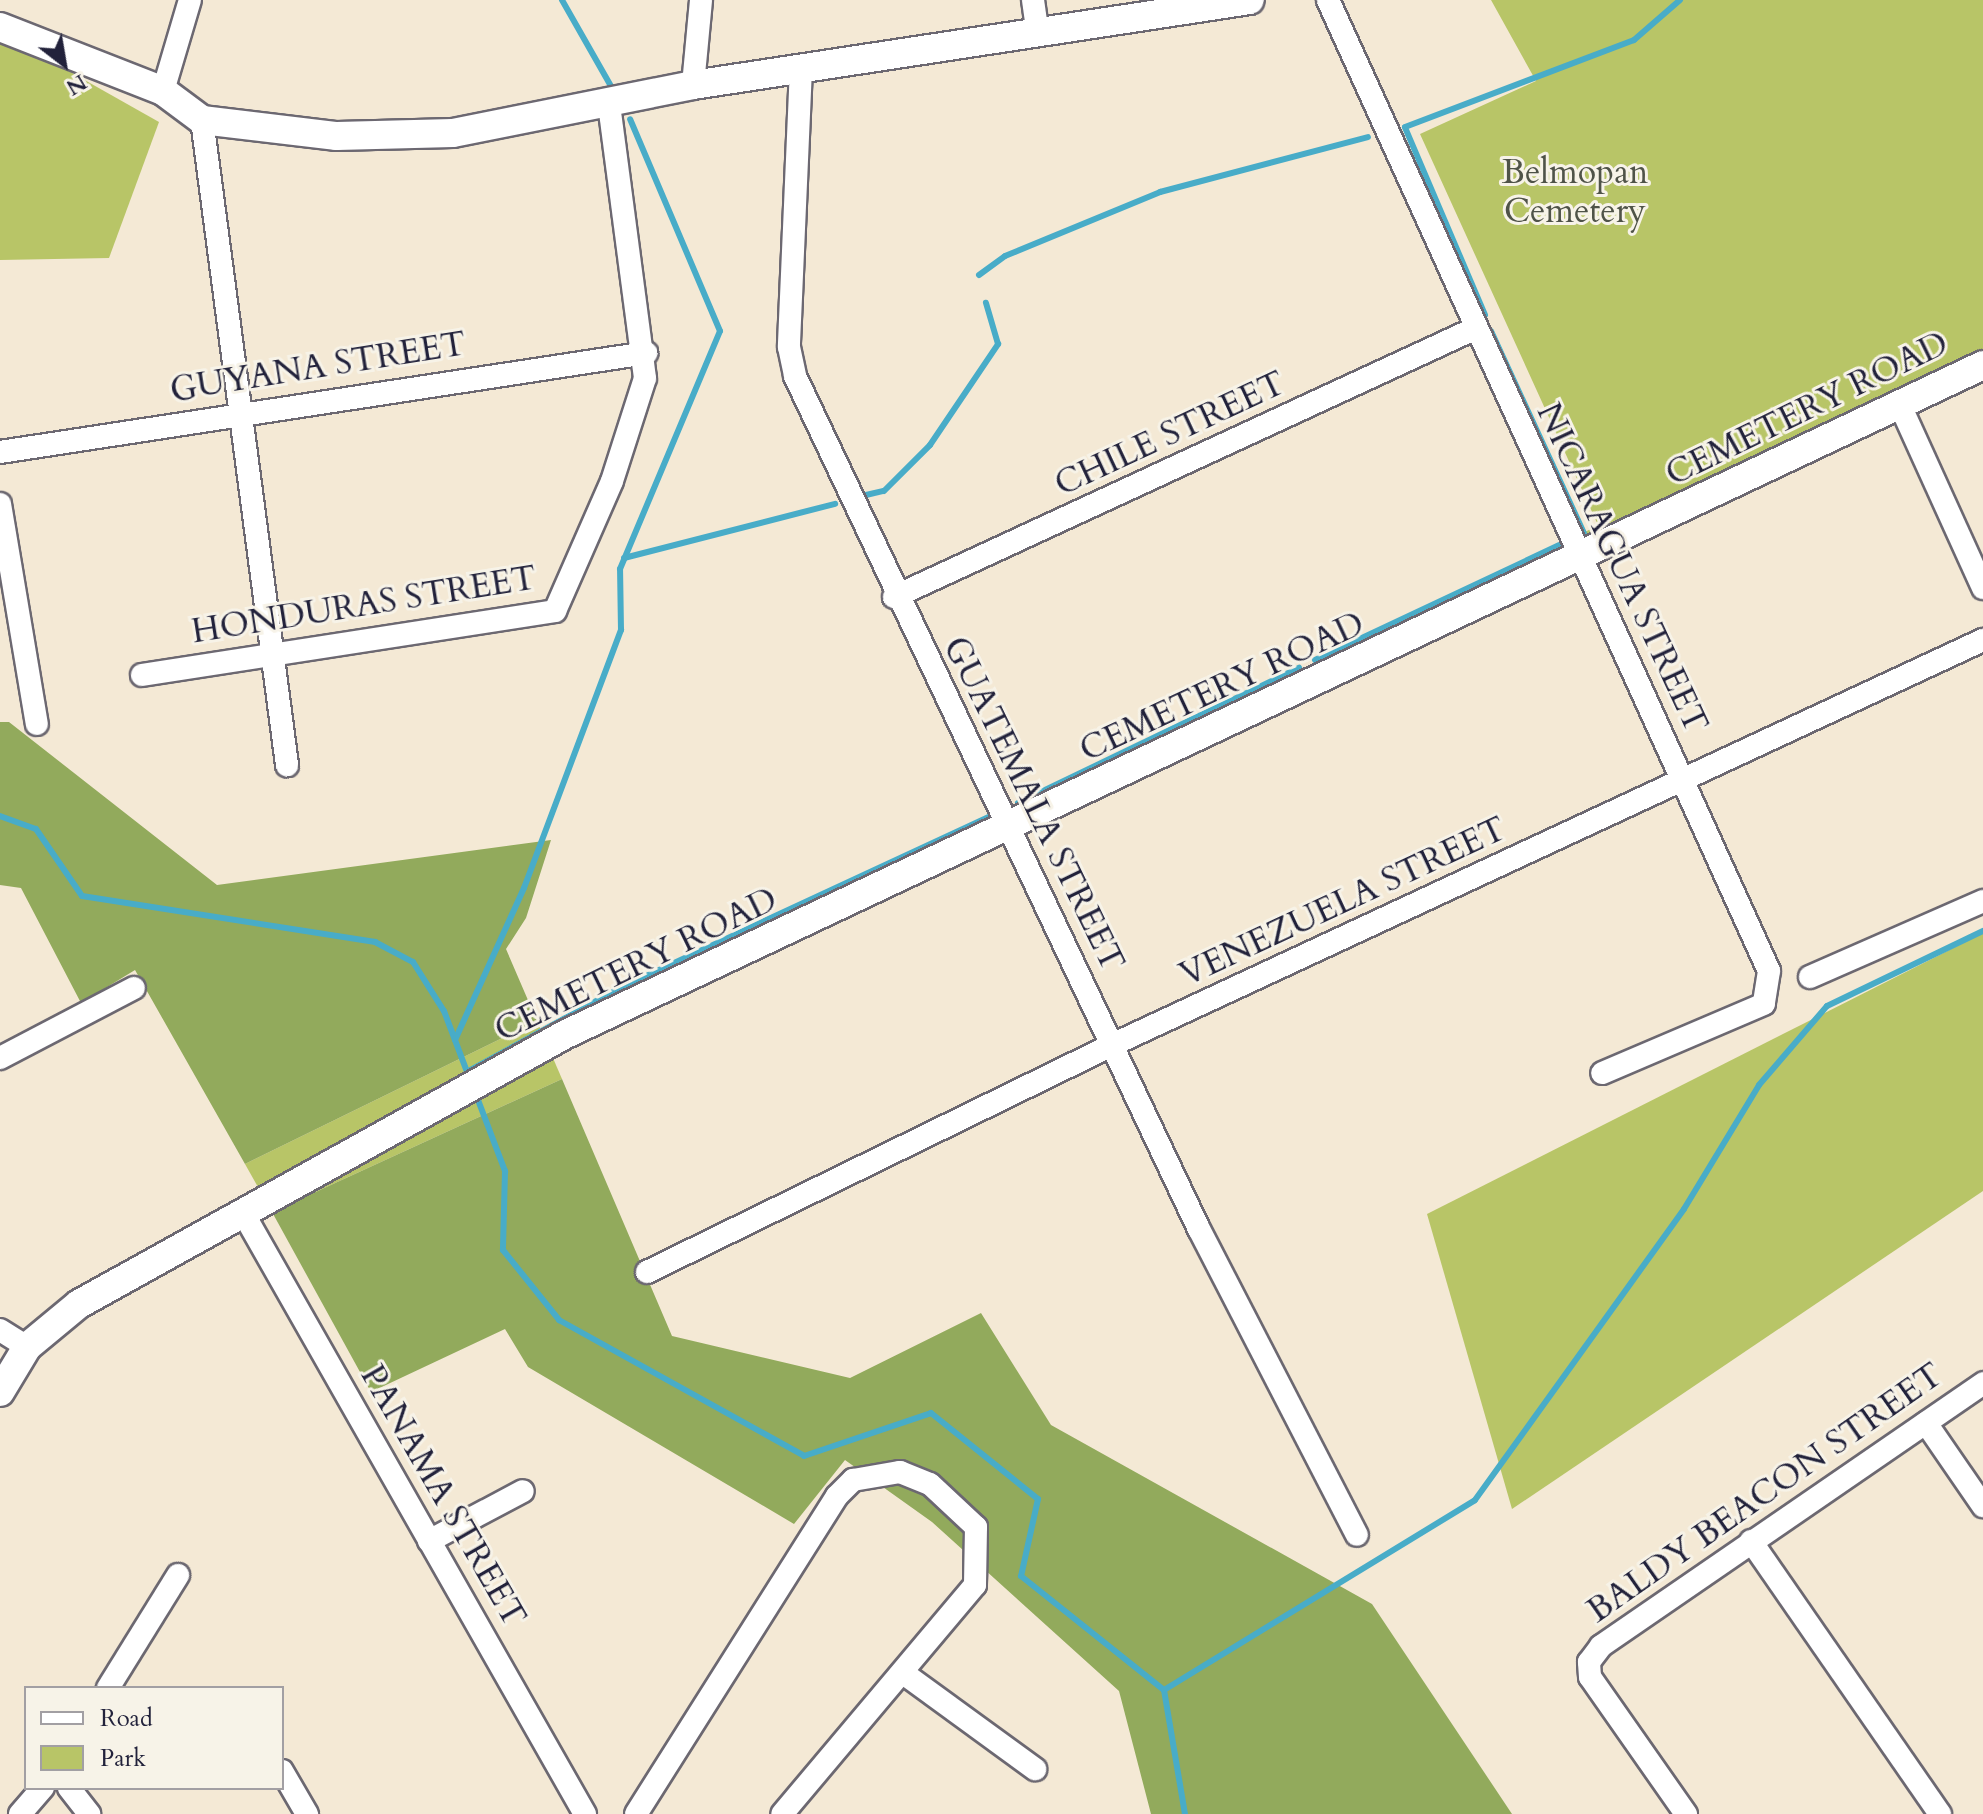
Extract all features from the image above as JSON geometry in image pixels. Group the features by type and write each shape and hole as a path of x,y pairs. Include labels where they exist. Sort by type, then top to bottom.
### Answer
{"street":[{"path":"163,91 190,0"},
{"path":"693,85 701,0"},
{"path":"1033,0 1037,30"},
{"path":"0,27 163,91 202,120 337,136 453,133 609,106 693,85 1037,30 1250,0"},
{"name":"NICARAGUA STREET","path":"1328,0 1474,329 1683,781 1771,991 1764,1004 1602,1073"},
{"name":"GUATEMALA STREET","path":"801,68 791,362 894,597 1012,826 1112,1045 1357,1535"},
{"name":"HONDURAS STREET","path":"142,675 555,611 612,481 646,353 609,106"},
{"path":"202,120 243,411 270,657 287,765"},
{"name":"CHILE STREET","path":"894,597 1474,329"},
{"name":"GUYANA STREET","path":"0,452 243,411 646,353"},
{"name":"CEMETERY ROAD","path":"242,1211 465,1092 564,1035 1580,559 1983,365"},
{"path":"1900,405 1983,588"},
{"path":"0,504 37,724"},
{"name":"VENEZUELA STREET","path":"647,1272 1112,1045 1983,640"},
{"path":"1810,977 1983,901"},
{"path":"0,1058 134,988"},
{"path":"0,1392 27,1347 79,1304 242,1211"},
{"name":"PANAMA STREET","path":"242,1211 585,1814"},
{"path":"0,1330 27,1347"},
{"name":"BALDY BEACON STREET","path":"1686,1814 1590,1677 1589,1662 1751,1541 1983,1383"},
{"path":"1926,1423 1983,1506"},
{"path":"636,1814 837,1496 853,1480 900,1472 930,1484 976,1527 975,1585 906,1675 782,1814"},
{"path":"429,1541 523,1491"},
{"path":"1751,1541 1940,1814"},
{"path":"109,1686 178,1575"},
{"path":"906,1675 1035,1769"},
{"path":"284,1774 307,1814"},
{"path":"20,1814 41,1790"},
{"path":"71,1790 89,1814"}],"green space":[{"name":"Belmopan Cemetery","path":"1491,0 1983,0 1983,374 1583,555 1572,539 1598,525 1420,134 1536,81"},
{"path":"0,44 58,65 159,122 109,258 0,260"},
{"path":"0,722 9,722 217,885 551,840 526,918 506,949 537,1021 245,1164 135,970 81,1003 21,888 0,885"},
{"path":"1983,933 1983,1191 1512,1509 1427,1214"},
{"path":"537,1021 562,1079 272,1212 245,1164"},
{"path":"562,1079 672,1336 850,1378 981,1313 1051,1425 1372,1604 1512,1814 1151,1814 1119,1691 932,1522 845,1460 794,1524 528,1367 505,1329 371,1392 272,1212"}],"waterway":[{"path":"562,0 612,88"},
{"path":"1485,315 1405,127 1634,40 1680,0"},
{"path":"455,1040 524,888 621,630 620,569 720,331 630,119"},
{"path":"979,275 1005,256 1160,192 1368,137"},
{"path":"866,495 884,491 930,445 998,344 986,303"},
{"path":"1491,331 1584,533"},
{"path":"624,558 835,504"},
{"path":"1315,660 1559,545"},
{"path":"1018,803 1299,668"},
{"path":"0,816 36,829 82,896 375,942 413,962 444,1011 469,1077"},
{"path":"467,1072 618,989 991,816"},
{"path":"1164,1690 1475,1500 1684,1209 1759,1085 1827,1006 1983,931"},
{"path":"475,1092 505,1171 503,1250 559,1320 804,1456 931,1413 1038,1499 1021,1576 1164,1690 1185,1814"}]}
